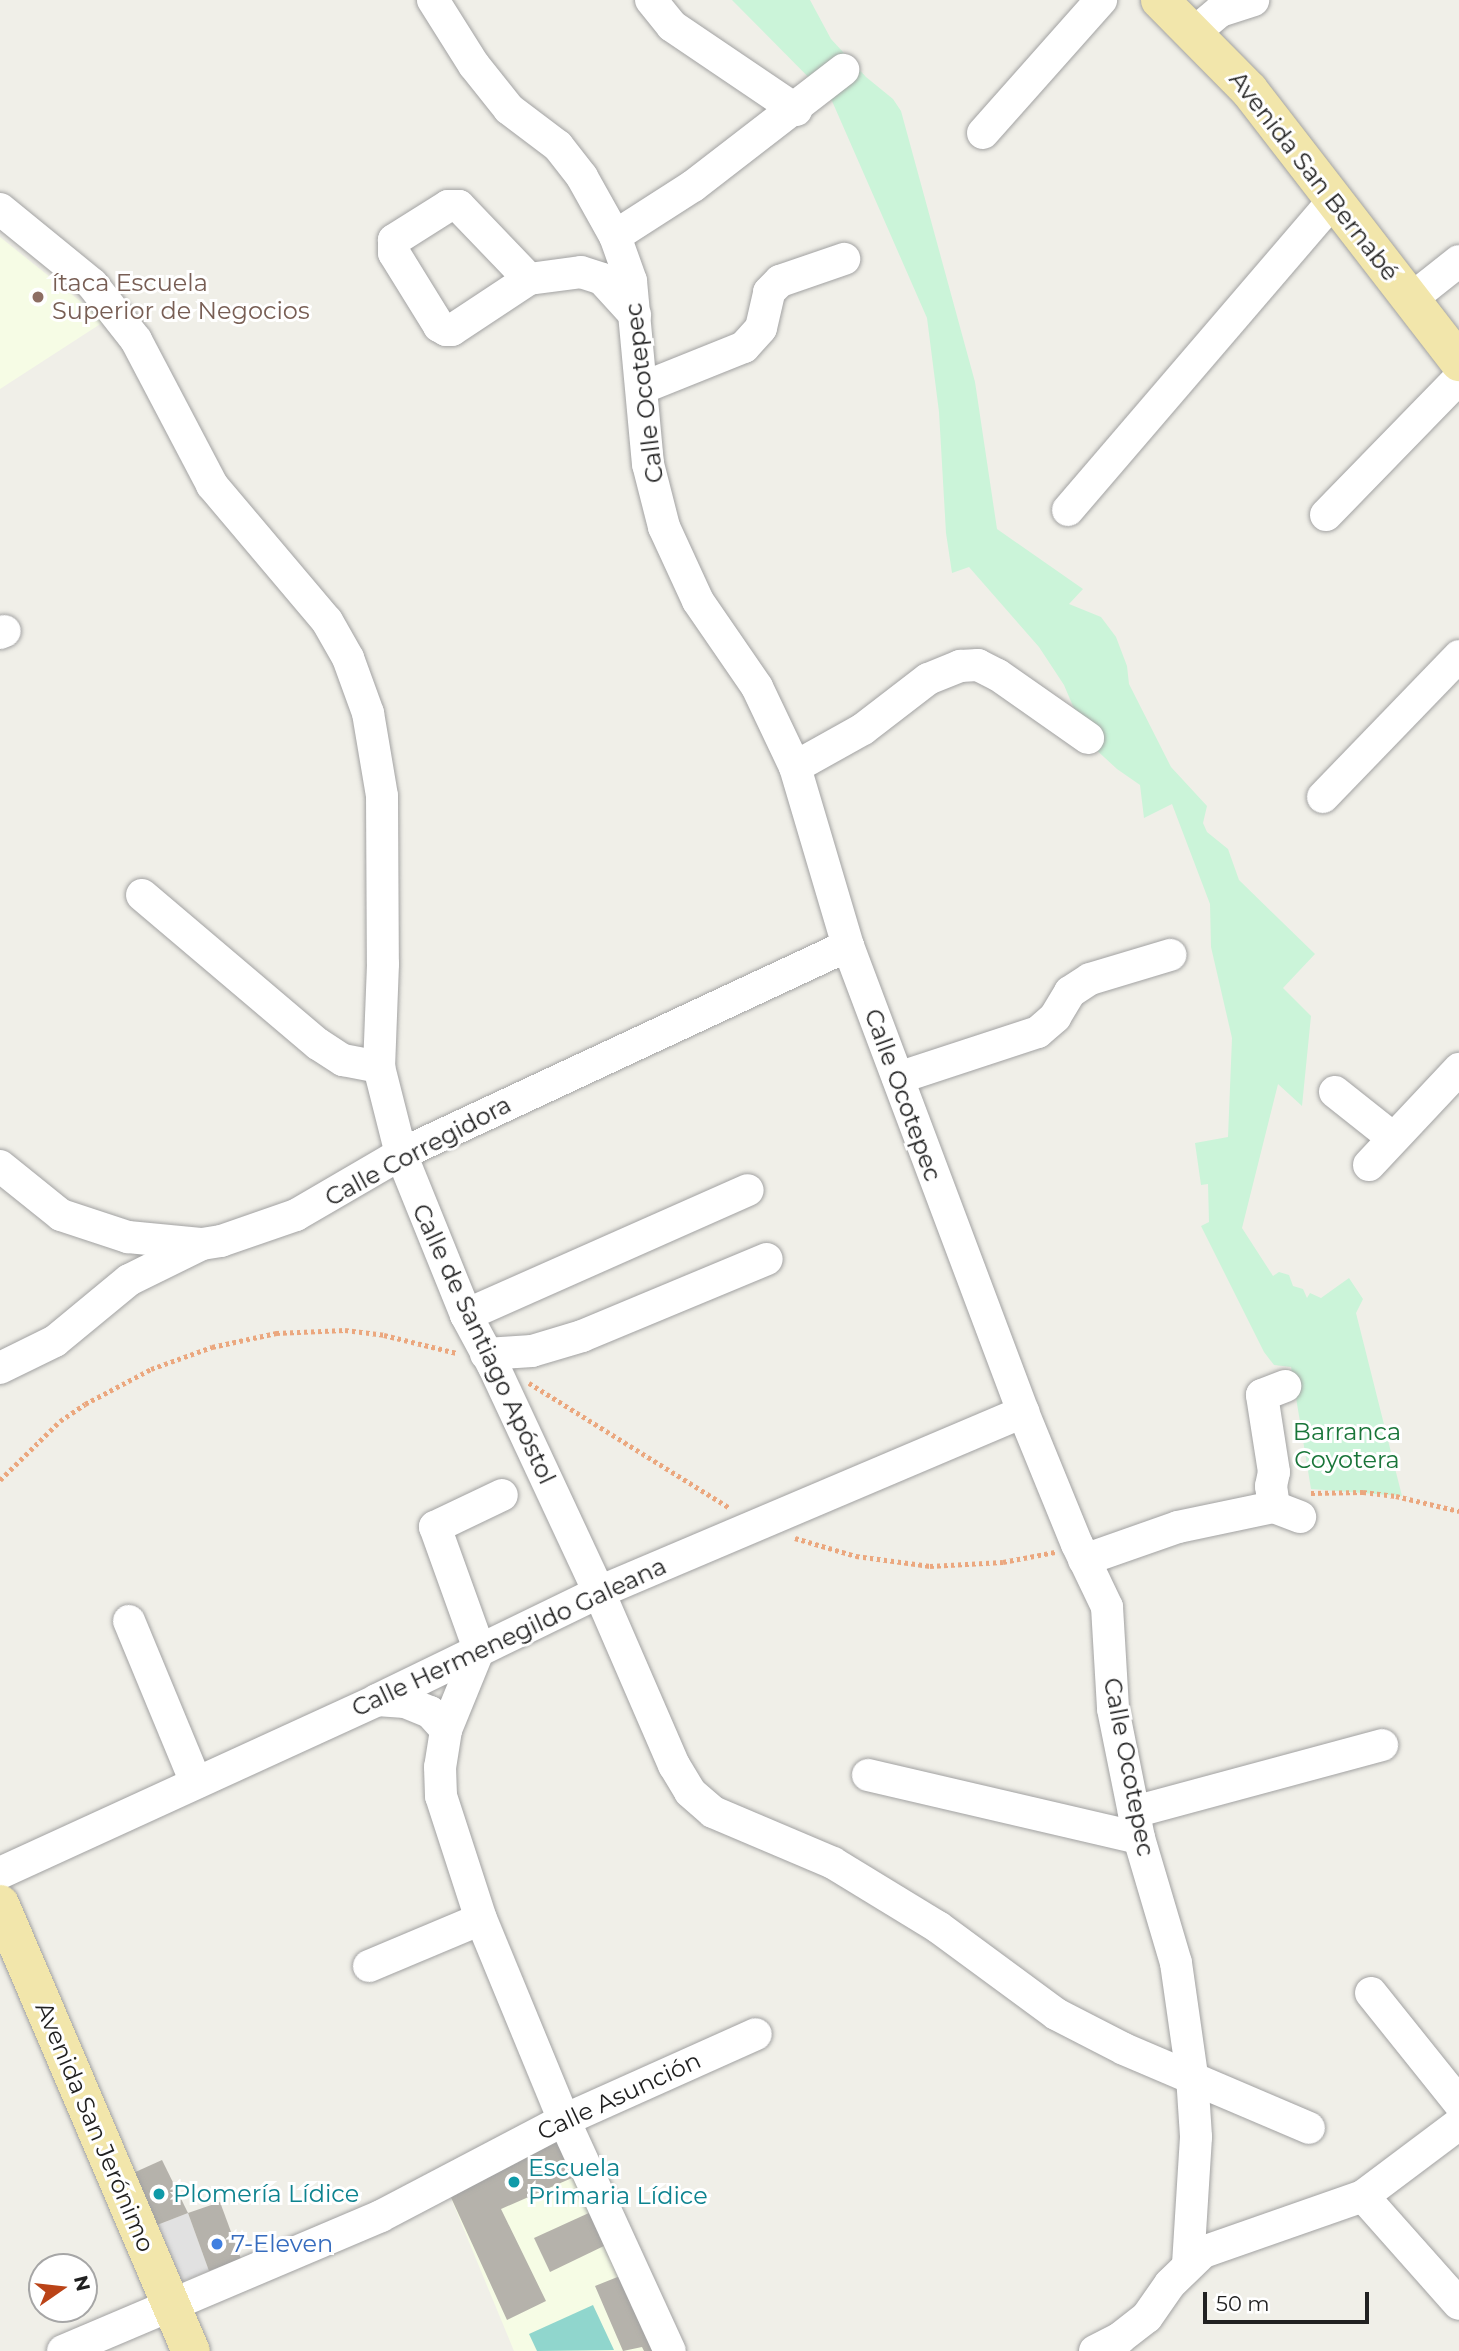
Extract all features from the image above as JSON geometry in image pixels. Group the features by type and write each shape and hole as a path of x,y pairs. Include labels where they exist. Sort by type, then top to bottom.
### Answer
{"main road":[{"name":"Avenida San Bernabé","path":"1160,0 1195,32 1249,90 1459,362"},
{"name":"Avenida San Jerónimo","path":"0,1904 191,2351"}],"street":[{"name":"Calle Ocotepec","path":"433,0 474,65 509,108 558,146 582,177 615,236 631,281 648,464 664,527 698,601 757,687 795,767 848,946 1074,1555 1107,1607 1113,1709 1137,1825 1176,1964 1192,2076 1196,2137 1188,2263"},
{"path":"651,0 672,26 796,110"},
{"path":"983,133 1101,0"},
{"path":"1195,32 1220,11 1253,0"},
{"path":"615,236 693,186 796,110 843,70"},
{"path":"1068,510 1335,200"},
{"name":"Calle de Santiago Apóstol","path":"0,209 92,285 136,340 212,485 327,621 348,659 368,713 382,796 383,964 379,1067 401,1154 466,1315 474,1354 599,1592 674,1765 690,1792 713,1812 833,1863 938,1927 1056,2014 1124,2049 1309,2128"},
{"path":"642,388 744,347 761,328 769,292 780,281 844,258"},
{"path":"1410,299 1459,261"},
{"path":"529,279 581,272 602,279 635,315"},
{"path":"1326,515 1459,378"},
{"path":"1322,797 1459,656"},
{"path":"795,767 863,729 928,678 960,666 978,665 998,675 1088,738"},
{"path":"142,895 318,1044 343,1060 379,1067"},
{"name":"Calle Corregidora","path":"0,1368 55,1340 129,1280 202,1244 221,1241 296,1215 401,1154 848,946"},
{"path":"898,1078 1038,1032 1055,1017 1070,992 1090,979 1170,955"},
{"path":"1369,1165 1459,1069"},
{"path":"1335,1092 1393,1138"},
{"path":"0,1166 61,1215 128,1237 202,1244"},
{"path":"466,1315 748,1190"},
{"path":"474,1354 533,1351 582,1336 767,1259"},
{"path":"1285,1386 1262,1395 1274,1472 1271,1486 1292,1506"},
{"name":"Calle Hermenegildo Galeana","path":"0,1873 377,1700 599,1592 1023,1412"},
{"path":"502,1495 435,1527 479,1649 446,1730 440,1767 441,1796 481,1919 564,2120 670,2351"},
{"path":"1074,1555 1178,1527 1292,1506"},
{"path":"129,1621 196,1783"},
{"path":"377,1700 405,1702 430,1712 446,1730"},
{"path":"868,1775 1137,1825 1382,1745"},
{"path":"369,1966 481,1919"},
{"path":"1371,1993 1459,2103"},
{"name":"Calle Asunción","path":"63,2351 381,2216 564,2120 756,2034"},
{"path":"1095,2351 1120,2339 1147,2317 1188,2263 1221,2243 1363,2196 1459,2124"},
{"path":"1363,2196 1459,2304"}],"path":[{"path":"0,1480 60,1421 85,1404 151,1368 231,1342 276,1333 345,1330 395,1337 474,1354"},
{"path":"527,1382 738,1513"},
{"path":"1292,1506 1363,1492 1417,1500 1459,1511"},
{"path":"785,1534 856,1556 930,1566 1074,1555"}],"shaded area":[{"name":"ítaca Escuela Superior de Negocios","path":"0,237 105,321 0,389"},
{"path":"565,2136 658,2351 514,2351 448,2191"},
{"path":"188,2213 209,2271 173,2285 152,2227"},
{"path":"593,2305 614,2350 537,2351 529,2334"}],"green space":[{"name":"Barranca Coyotera","path":"732,0 810,0 831,39 866,77 893,99 901,111 975,382 997,529 1083,589 1069,604 1101,617 1116,637 1127,666 1129,684 1171,767 1207,806 1203,823 1207,832 1228,849 1239,880 1315,954 1283,988 1311,1016 1302,1106 1278,1084 1242,1228 1273,1276 1279,1272 1289,1275 1293,1286 1303,1289 1307,1298 1310,1293 1321,1298 1349,1278 1363,1299 1356,1313 1402,1496 1311,1489 1291,1367 1274,1365 1264,1352 1201,1226 1209,1222 1208,1184 1201,1185 1195,1143 1228,1137 1232,1038 1211,947 1210,904 1172,804 1144,818 1140,785 1117,769 1079,734 1075,711 1064,685 1039,647 969,567 952,573 946,533 939,412 927,318 832,101"}],"building":[{"path":"565,2136 581,2174 501,2209 546,2301 507,2320 448,2191"},
{"name":"Plomería Lídice","path":"162,2160 188,2213 152,2227 131,2174"},
{"name":"7-Eleven","path":"220,2202 241,2259 209,2271 188,2213"},
{"name":"Escuela Primaria Lídice","path":"591,2212 606,2245 550,2272 534,2238"},
{"name":"Escuela Primaria Lídice","path":"625,2274 658,2351 644,2351 642,2347 623,2351 595,2286"}],"place":[{"name":"ítaca Escuela Superior de Negocios","path":"38,297"},
{"name":"Escuela Primaria Lídice","path":"514,2182"},
{"name":"Plomería Lídice","path":"159,2194"},
{"name":"7-Eleven","path":"217,2244"}]}
